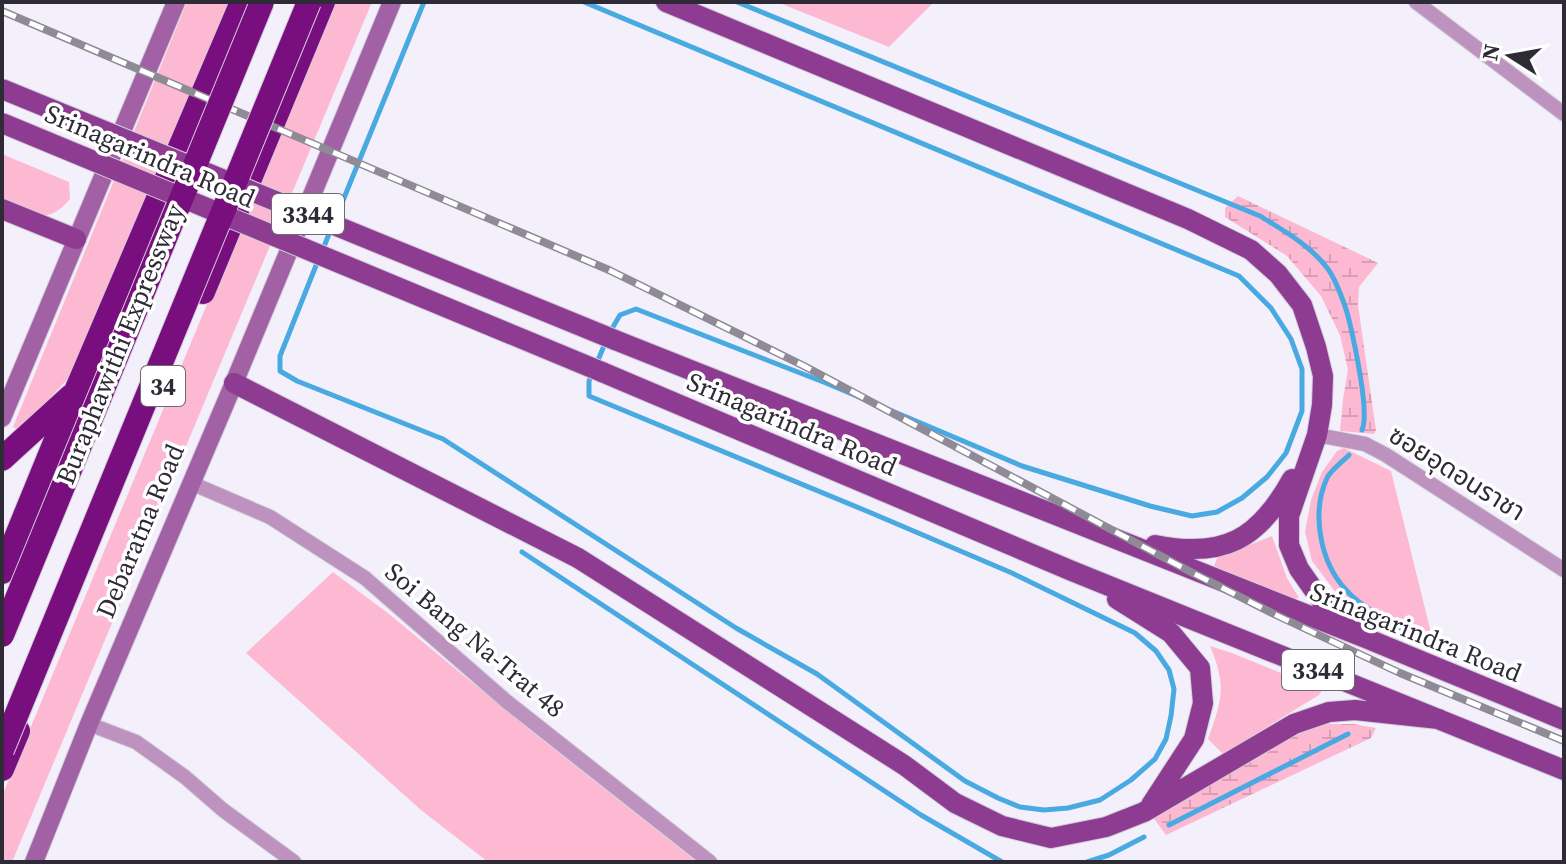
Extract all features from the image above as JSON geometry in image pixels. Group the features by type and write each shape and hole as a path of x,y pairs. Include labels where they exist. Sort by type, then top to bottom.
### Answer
{"highway":[{"path":"2,572 242,2"},
{"name":"Buraphawithi Expressway","path":"2,635 262,2"},
{"name":"Buraphawithi Expressway","path":"2,708 291,2"},
{"path":"2,750 309,2"},
{"name":"Debaratna Road","path":"2,769 323,2"},
{"path":"2,459 76,391"}],"main road":[{"path":"2,418 176,2"},
{"name":"Debaratna Road","path":"34,862 392,2"},
{"path":"666,2 1188,219 1251,250 1278,274 1302,305 1323,376 1322,405 1314,441 1289,516 1289,545 1299,569 1323,603 1368,639"},
{"name":"Srinagarindra Road","path":"2,89 615,340 1564,720"},
{"name":"Srinagarindra Road","path":"2,123 1072,571 1564,770"},
{"path":"2,209 76,239"},
{"path":"234,383 578,558 904,765 955,803 1002,826 1051,838 1106,827 1144,812 1294,724 1329,712 1355,710 1439,719"},
{"path":"1109,536 1175,549 1233,544 1255,529 1279,503 1314,441"},
{"path":"1072,571 1171,633 1200,668 1203,703 1194,739 1148,809"}],"street":[{"path":"1416,2 1564,114"},
{"name":"ซอยอุดอนราชา","path":"1314,441 1365,444 1564,570"},
{"name":"Soi Bang Na-Trat 48","path":"191,483 270,517 365,578 506,701 710,862"},
{"path":"89,724 136,742 294,862"}],"green space":[{"path":"187,2 236,2 77,369 20,430 13,427"},
{"path":"333,2 372,2 12,862 2,862 2,796"},
{"path":"777,2 930,2 932,4 889,47"},
{"path":"2,154 69,182 70,199 53,213 38,215 2,198"},
{"path":"1238,196 1378,263 1359,287 1358,305 1376,430 1374,434 1340,431 1348,370 1340,335 1321,296 1287,256 1225,217 1225,208"},
{"path":"1344,448 1391,471 1434,645 1346,606 1312,561 1305,532 1311,500 1322,472 1337,451"},
{"path":"1272,536 1287,578 1299,598 1292,599 1214,566 1217,558"},
{"path":"333,572 697,862 488,862 421,810 246,653"},
{"path":"1210,646 1322,690 1319,695 1223,754 1208,739 1221,693 1219,672"},
{"path":"1320,724 1354,724 1376,728 1371,738 1166,835 1152,816 1286,740"}],"waterway":[{"path":"335,220 424,2"},
{"path":"584,2 1239,276 1271,308 1291,339 1302,369 1302,411 1286,453 1267,477 1242,498 1217,512 1192,516 1022,466 826,383 636,309 620,315 610,332"},
{"path":"737,2 1260,216 1296,239 1328,269 1346,308 1363,393 1362,430"},
{"path":"323,249 331,229"},
{"path":"319,258 280,356 280,371 297,381 443,439 736,628 817,674 965,781 998,798 1020,807 1044,810 1068,808 1100,800 1131,780 1155,759 1166,739 1174,689 1169,670 1156,651 1135,633 1012,573 589,396 592,374"},
{"path":"596,365 606,341"},
{"path":"1349,455 1327,478 1322,492 1319,521 1330,566 1346,590 1363,605 1424,641"},
{"path":"522,552 921,815 1002,862"},
{"path":"1169,825 1348,734"},
{"path":"1087,862 1109,855 1144,837"}],"railway":[{"path":"2,11 609,270 804,366 1276,615 1400,673 1564,741"}]}
